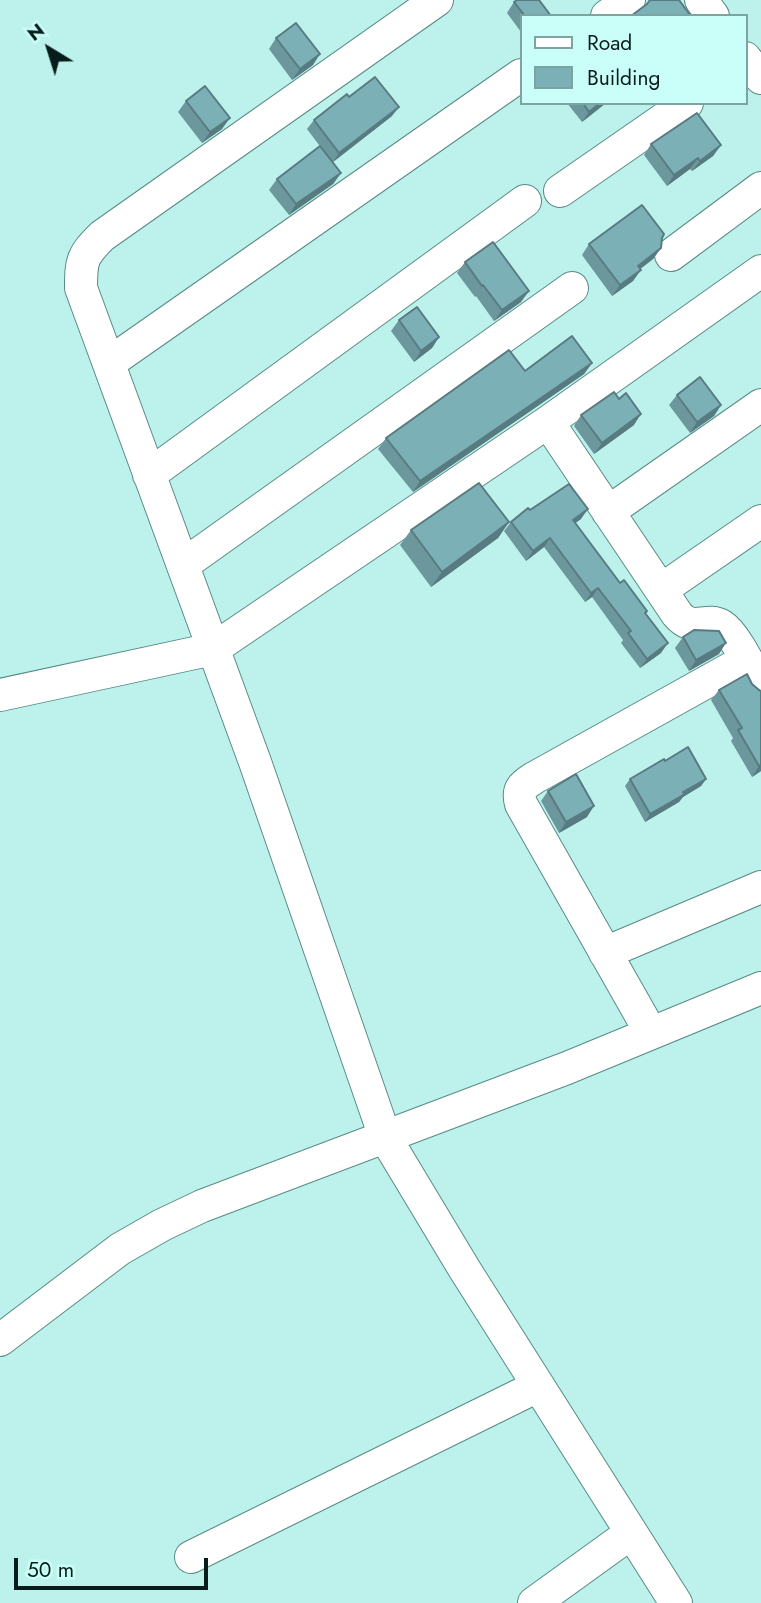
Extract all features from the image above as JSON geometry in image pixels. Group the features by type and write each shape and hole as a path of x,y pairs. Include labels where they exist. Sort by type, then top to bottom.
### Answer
{"street":[{"path":"437,0 102,236 86,252 81,270 82,288 255,762 385,1137 465,1270 676,1603"},
{"path":"610,14 629,0"},
{"path":"109,363 520,76"},
{"path":"560,191 684,105"},
{"path":"671,255 761,188"},
{"path":"149,475 525,201"},
{"path":"0,695 213,649 548,422 761,271"},
{"path":"183,565 572,289"},
{"path":"608,513 761,405"},
{"path":"548,422 682,620 693,625 720,625 730,633 761,687"},
{"path":"661,590 761,521"},
{"path":"651,1033 521,804 519,795 523,786 534,778 746,660"},
{"path":"605,953 761,887"},
{"path":"0,1340 120,1249 162,1224 202,1206 567,1068 761,988"},
{"path":"191,1557 538,1386"},
{"path":"534,1603 631,1533"}],"building":[{"path":"539,0 550,14 523,14 514,2"},
{"path":"650,0 679,0 689,14 634,14"},
{"path":"296,23 320,54 300,69 276,38"},
{"path":"375,77 399,107 339,153 314,120 347,94 349,97"},
{"path":"205,86 230,118 210,132 186,101"},
{"path":"584,105 598,105 589,112"},
{"path":"697,113 721,145 700,161 698,158 674,175 651,144"},
{"path":"320,146 341,173 296,204 277,179"},
{"path":"642,205 664,234 661,248 638,266 641,270 620,285 589,244"},
{"path":"493,242 529,291 502,310 465,262"},
{"path":"417,307 439,337 421,351 399,320"},
{"path":"572,336 592,363 420,481 386,438 509,350 525,371"},
{"path":"700,377 721,405 697,422 677,395"},
{"path":"614,392 619,399 626,393 641,414 602,443 581,415"},
{"path":"479,483 509,522 442,572 411,530"},
{"path":"569,484 588,509 573,520 620,583 624,580 668,643 647,659 628,633 631,631 598,588 591,593 550,538 533,551 511,522 528,508 530,510"},
{"path":"694,630 719,631 726,643 696,660 683,637"},
{"path":"747,674 752,684 761,691 759,766 738,730 742,728 719,690"},
{"path":"688,747 706,779 650,814 630,779"},
{"path":"576,774 594,806 566,822 548,791"}]}
